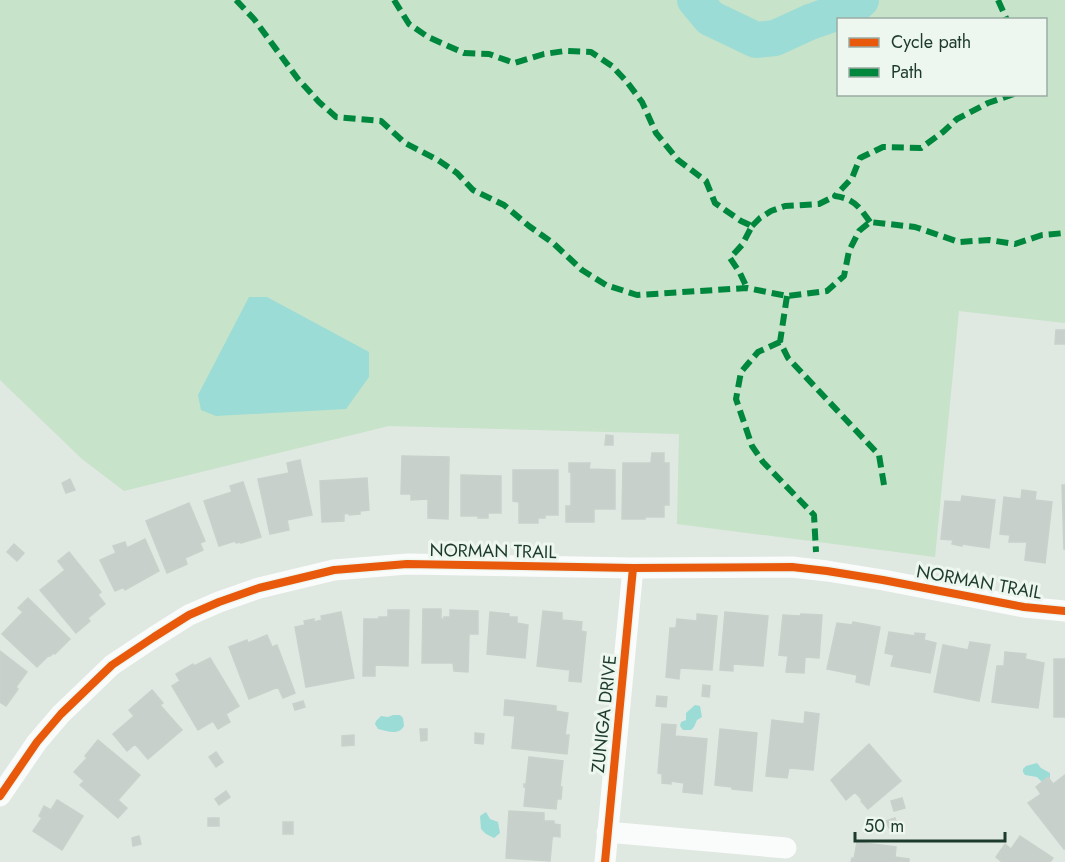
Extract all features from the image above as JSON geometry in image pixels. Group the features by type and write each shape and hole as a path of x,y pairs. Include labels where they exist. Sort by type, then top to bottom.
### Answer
{"street":[{"name":"NORMAN TRAIL","path":"0,796 37,742 61,714 112,665 189,615 219,602 259,588 334,570 407,564 633,568 792,567 884,580 1024,608 1065,611"},
{"name":"ZUNIGA DRIVE","path":"605,862 633,568"},
{"path":"607,832 786,848"}],"green space":[{"path":"0,0 1065,0 1065,323 959,311 935,557 677,524 679,434 389,426 124,491 82,459 0,380"}],"water":[{"path":"249,297 267,297 369,352 369,377 346,409 216,416 201,410 198,395"},
{"path":"695,705 700,706 702,717 697,720 691,730 683,730 680,726 681,722 686,720 686,713"},
{"path":"400,715 403,718 402,729 392,732 378,729 375,724 381,716"},
{"path":"1037,763 1050,773 1049,781 1043,783 1037,777 1025,775 1023,772 1026,766"},
{"path":"486,812 490,819 498,822 500,833 494,838 481,829 480,816"}],"building":[{"path":"1056,330 1065,330 1065,344 1055,344"},
{"path":"606,435 613,436 613,445 605,445"},
{"path":"652,453 664,453 664,463 669,463 669,505 664,505 664,517 622,519 623,463 651,463"},
{"path":"402,456 449,457 448,519 428,518 428,499 411,500 411,490 410,494 401,494"},
{"path":"300,460 312,515 287,520 289,530 270,534 258,479 289,473 287,463"},
{"path":"569,463 590,463 589,469 615,470 615,509 594,509 594,522 566,522 566,506 571,506"},
{"path":"513,470 558,470 558,515 545,515 545,518 538,518 538,523 519,523 519,502 513,501"},
{"path":"461,475 501,476 501,513 488,513 488,518 461,516"},
{"path":"367,478 369,510 360,511 360,514 344,514 344,521 322,522 320,481"},
{"path":"70,479 75,490 66,493 62,483"},
{"path":"243,482 261,537 219,546 204,501 232,492 230,486"},
{"path":"1062,485 1065,485 1065,549 1064,549"},
{"path":"1022,490 1036,492 1035,500 1052,502 1045,563 1025,560 1027,542 1009,542 1010,535 1000,534 1004,497 1021,499"},
{"path":"962,496 995,500 989,548 962,544 962,546 952,544 953,540 941,539 945,501 961,502"},
{"path":"189,503 205,541 200,543 203,550 185,558 187,564 167,573 146,521"},
{"path":"145,539 159,571 125,590 124,587 115,591 100,560 116,553 113,546 125,542 127,548"},
{"path":"14,544 24,553 17,561 7,552"},
{"path":"69,552 101,592 98,595 105,604 88,618 90,621 76,633 40,590 65,570 58,561"},
{"path":"28,598 70,639 37,667 2,634 23,612 18,608"},
{"path":"423,609 441,609 441,619 450,617 450,610 478,611 478,634 469,634 468,672 454,671 453,663 422,663"},
{"path":"388,610 409,610 408,666 375,665 375,676 363,676 364,619 388,617"},
{"path":"543,611 562,613 562,620 582,622 581,631 586,632 581,682 569,681 570,670 537,666"},
{"path":"341,612 354,678 306,687 295,627 305,625 304,621 314,619 314,622 322,620 321,616"},
{"path":"490,612 509,614 509,617 517,617 517,623 528,625 525,658 487,654"},
{"path":"725,612 768,616 763,666 733,664 733,671 720,670"},
{"path":"697,614 717,616 712,670 680,668 679,679 666,677 670,628 676,628 677,619 697,621"},
{"path":"801,614 822,615 819,658 805,657 804,673 786,672 788,656 779,655 783,615 800,616"},
{"path":"853,622 880,627 869,685 856,682 857,675 827,669 837,623 852,625"},
{"path":"889,632 915,636 915,633 925,634 924,640 936,643 930,673 891,666 894,655 885,653"},
{"path":"267,635 272,647 277,645 295,693 283,698 278,687 249,699 229,647 247,640 248,643"},
{"path":"970,642 990,645 979,701 934,692 943,645 968,650"},
{"path":"0,651 27,672 6,706 0,702"},
{"path":"1005,652 1026,654 1025,659 1044,663 1038,708 992,702 997,666 1004,666"},
{"path":"210,658 239,706 226,714 230,722 218,729 213,721 198,730 172,686 180,681 176,674 193,664 194,666"},
{"path":"1054,659 1065,659 1065,717 1054,717"},
{"path":"703,685 710,686 709,697 702,696"},
{"path":"152,690 163,703 160,705 182,730 148,759 135,744 127,751 113,734 134,716 129,710"},
{"path":"657,696 667,697 666,707 656,706"},
{"path":"505,700 556,706 556,711 568,713 565,735 569,735 567,754 512,748 515,716 504,715"},
{"path":"303,701 305,707 295,710 293,704"},
{"path":"805,712 819,714 813,770 789,768 787,778 766,776 772,720 804,724"},
{"path":"662,724 676,725 675,736 707,739 702,794 683,792 684,783 671,781 671,784 662,783 662,774 658,773"},
{"path":"420,729 427,729 427,740 421,741"},
{"path":"720,729 757,733 752,791 715,785"},
{"path":"475,733 484,734 483,744 475,743"},
{"path":"354,735 354,745 342,746 342,736"},
{"path":"98,740 140,775 118,800 127,808 118,818 80,785 84,781 74,772 87,758 85,756"},
{"path":"869,744 901,781 868,809 855,792 846,800 831,780"},
{"path":"216,752 223,762 216,767 209,757"},
{"path":"529,757 563,761 561,799 557,799 556,809 524,806 526,787 524,784 526,784"},
{"path":"1065,775 1064,849 1028,803 1041,794 1036,787 1048,777 1053,784"},
{"path":"226,791 230,797 219,805 215,799"},
{"path":"902,798 905,808 894,811 891,801"},
{"path":"57,800 83,816 62,850 33,831 42,818 39,816 44,806 51,810"},
{"path":"509,811 544,813 544,821 554,821 554,824 560,825 560,837 553,836 552,839 550,861 506,858"},
{"path":"208,818 219,818 219,826 208,826"},
{"path":"895,818 897,826 889,828 886,821"},
{"path":"283,822 293,822 293,834 283,834"},
{"path":"139,836 141,844 133,846 132,838"},
{"path":"1020,836 1053,858 1050,862 1002,862 996,857 1005,844 1011,849"},
{"path":"857,842 896,847 895,857 909,859 909,862 851,862 852,858 854,859"}],"waterway":[{"path":"695,0 710,18 756,40 775,38 810,22 853,7 861,0"}],"marked path":[{"path":"236,0 254,19 298,79 336,117 381,121 405,143 457,173 473,190 504,205 553,243 582,270 606,285 637,295 747,288 787,296 827,291 844,276 849,251 859,231 870,222 915,227 959,242 989,240 1015,244 1042,235 1065,233"},
{"path":"394,0 409,24 428,37 464,53 489,54 514,63 544,54 565,51 591,52 612,66 642,102 656,133 678,160 706,181 715,203 752,226 742,245 730,258 747,288"},
{"path":"998,0 1006,18"},
{"path":"870,222 852,202 835,196 852,178 860,158 883,147 921,148 957,119 988,103 1008,96"},
{"path":"752,226 771,211 785,206 819,204 835,196"},
{"path":"787,296 780,342 788,358 879,455 884,485"},
{"path":"780,342 758,352 741,372 736,399 752,446 763,462 814,515 816,552"}],"cycle path":[{"path":"0,796 37,742 61,714 112,665 189,615 219,602 259,588 334,570 407,564 633,568 792,567 883,580 1024,607 1065,611"},
{"path":"605,862 633,568"}]}
